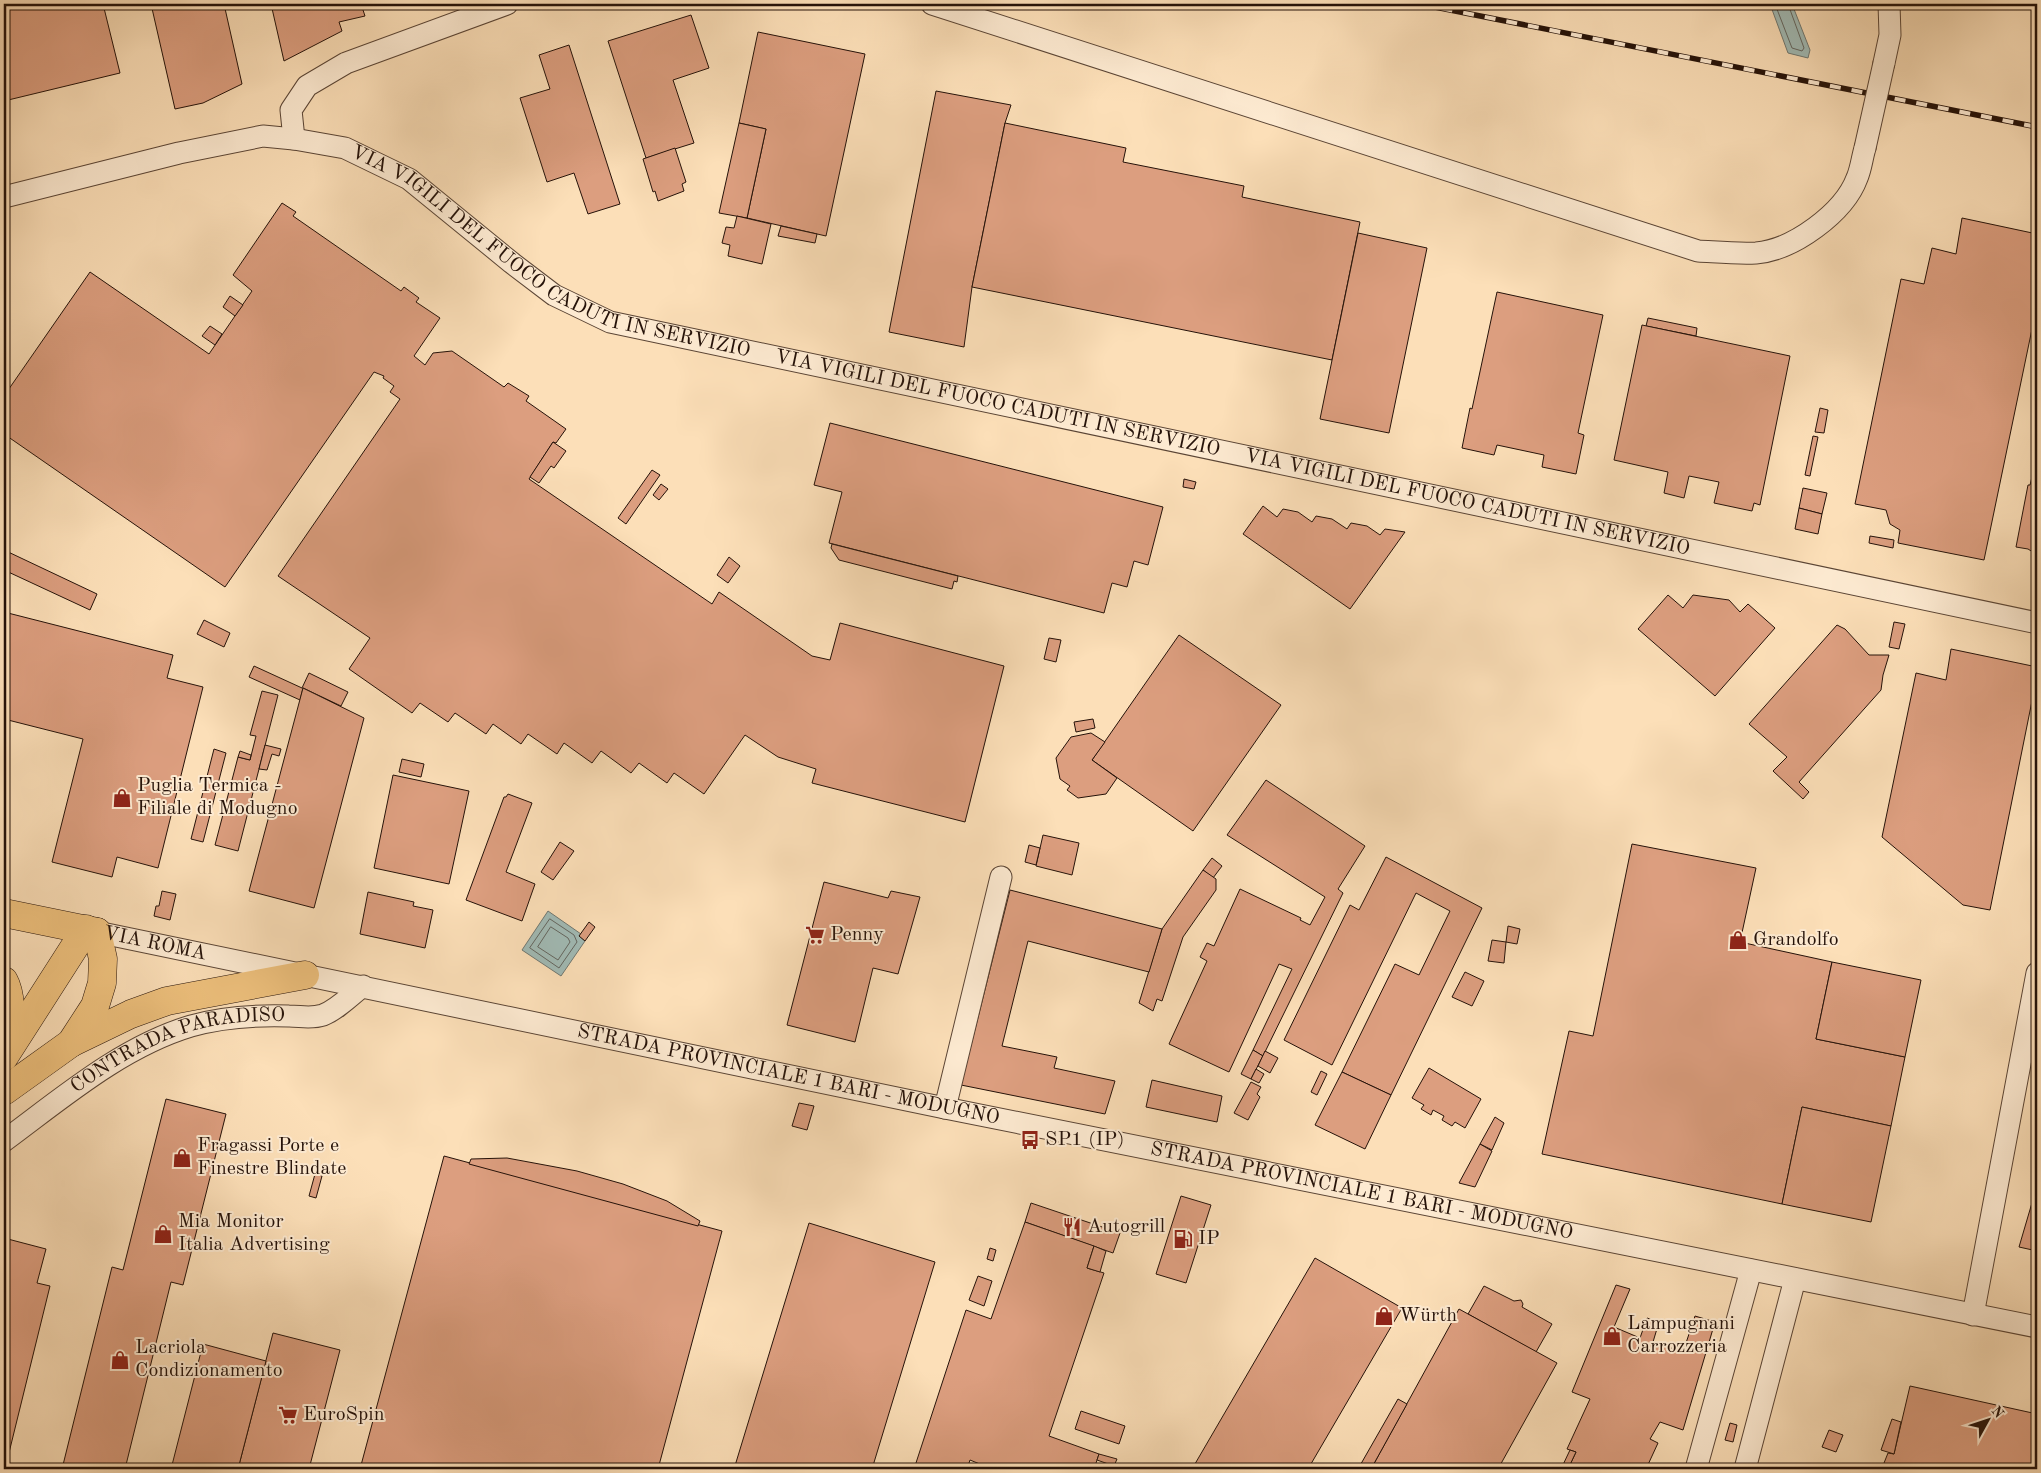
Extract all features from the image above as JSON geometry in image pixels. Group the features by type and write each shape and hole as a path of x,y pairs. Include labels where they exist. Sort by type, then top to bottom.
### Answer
{"main road":[{"name":"VIA ROMA","path":"4,913 91,931"},
{"path":"71,1043 95,1006 102,983 103,959 91,931"},
{"path":"7,1052 91,931"},
{"path":"4,1091 71,1043 131,1014 167,1001 305,975"},
{"path":"4,981 7,986 10,1015 7,1052"}],"street":[{"path":"294,139 291,110 307,86 346,63 507,4"},
{"path":"932,4 1698,251 1758,253 1784,245 1808,233 1830,218 1857,179 1890,35 1889,4"},
{"name":"VIA VIGILI DEL FUOCO CADUTI IN SERVIZIO","path":"4,197 172,154 263,136 294,139 345,148 409,178 512,264 554,295 610,322 2037,623"},
{"path":"945,1108 1001,877"},
{"name":"VIA ROMA","path":"91,931 305,975"},
{"path":"1973,1315 2037,973"},
{"name":"STRADA PROVINCIALE 1 BARI - MODUGNO","path":"305,975 945,1108 2037,1327"},
{"name":"CONTRADA PARADISO","path":"4,1141 110,1065 168,1035 216,1020 289,1016 308,1018 321,1016 332,1011 363,986"},
{"path":"1696,1469 1752,1270"},
{"path":"1745,1469 1795,1278"}],"water":[{"path":"1770,4 1792,4 1810,50 1808,58 1788,53"},
{"path":"548,911 581,934 579,936 585,941 561,976 522,950"}],"building":[{"path":"16,4 103,4 120,73 4,101 4,7"},
{"path":"151,4 224,4 242,84 203,103 175,109"},
{"path":"271,4 361,4 365,16 339,22 342,31 284,61"},
{"path":"361,4 384,4 362,9"},
{"path":"691,15 709,68 673,80 694,143 646,158 608,41"},
{"path":"758,32 865,54 826,236 747,218 766,129 739,123"},
{"path":"569,45 620,204 588,214 574,173 547,182 520,98 550,89 539,55"},
{"path":"936,91 1011,105 1005,123 972,287 964,347 889,332"},
{"path":"739,123 766,129 747,218 719,213"},
{"path":"1005,123 1126,148 1123,162 1244,186 1242,197 1360,222 1332,360 972,287"},
{"path":"675,148 686,182 682,184 684,191 658,201 655,191 653,192 643,159"},
{"path":"282,203 296,212 293,216 401,291 404,287 419,298 416,302 440,318 414,356 425,365 433,353 452,351 504,387 508,383 529,396 526,401 566,429 556,443 553,442 529,479 712,604 719,592 812,656 830,660 840,623 1004,666 965,822 812,783 816,769 778,757 745,735 704,794 674,773 667,783 639,763 631,773 601,751 592,763 564,743 557,754 528,734 521,744 493,724 486,734 455,713 448,722 420,703 412,713 349,669 370,638 278,576 400,399 390,392 394,386 383,378 384,376 374,372 225,587 4,434 4,396 90,272 209,354 252,291 233,275"},
{"path":"737,216 771,224 762,264 728,256 730,245 722,243 726,227 734,228"},
{"path":"1962,218 2037,234 2037,305 1984,560 1898,543 1900,530 1890,524 1886,510 1855,504 1901,279 1924,284 1932,248 1956,254"},
{"path":"781,226 817,234 815,243 778,236"},
{"path":"1358,233 1427,248 1389,433 1320,419"},
{"path":"1497,292 1603,315 1578,433 1584,435 1576,474 1542,467 1544,455 1497,445 1494,455 1462,448"},
{"path":"230,296 243,305 235,316 223,307"},
{"path":"1648,318 1697,328 1696,336 1646,326"},
{"path":"1642,325 1790,356 1760,505 1754,503 1752,511 1714,503 1719,482 1689,476 1684,498 1664,493 1668,472 1614,460"},
{"path":"210,326 222,334 215,345 202,336"},
{"path":"1820,408 1828,410 1824,433 1815,432"},
{"path":"830,423 1163,507 1148,565 1134,561 1127,587 1112,583 1104,613 829,543 842,492 814,485"},
{"path":"1813,436 1818,437 1810,476 1805,475"},
{"path":"553,442 566,451 554,468 551,466 539,483 530,477"},
{"path":"652,470 660,475 626,524 618,518"},
{"path":"2032,477 2037,478 2037,554 2028,549 2016,547 2028,485 2030,485"},
{"path":"1184,479 1196,482 1194,489 1183,487"},
{"path":"661,484 668,489 659,500 653,495"},
{"path":"1803,488 1827,493 1822,514 1799,508"},
{"path":"1263,506 1277,517 1283,509 1298,512 1312,522 1316,516 1332,519 1347,529 1351,523 1367,526 1380,535 1385,529 1405,532 1350,609 1243,534"},
{"path":"1799,508 1822,514 1818,534 1795,529"},
{"path":"1870,536 1894,540 1893,548 1869,543"},
{"path":"832,544 958,576 957,582 954,581 952,589 839,560 831,548"},
{"path":"4,550 97,594 90,610 4,570"},
{"path":"729,557 740,566 728,583 717,575"},
{"path":"1668,595 1683,608 1693,595 1729,600 1740,612 1748,604 1775,628 1715,696 1638,629"},
{"name":"Puglia Termica - Filiale di Modugno","path":"4,612 173,655 167,678 203,687 158,868 117,857 112,877 52,862 83,739 4,719"},
{"path":"204,620 230,633 224,647 197,634"},
{"path":"1894,622 1905,624 1899,649 1889,647"},
{"path":"1837,625 1845,629 1869,655 1889,655 1881,690 1799,782 1809,792 1803,799 1773,771 1787,757 1749,724"},
{"path":"1179,635 1281,705 1193,831 1092,760"},
{"path":"1049,638 1061,640 1056,662 1044,659"},
{"path":"1951,649 2037,667 2037,676 1990,910 1963,905 1882,837 1916,673 1946,680"},
{"path":"254,666 302,688 309,673 348,692 341,706 303,688 300,700 249,677"},
{"path":"303,688 364,718 314,908 249,891"},
{"path":"262,691 278,695 238,851 215,845 238,757 250,760 256,736 250,735"},
{"path":"1093,719 1095,728 1076,732 1074,722"},
{"path":"1091,733 1105,742 1092,760 1117,778 1106,794 1078,798 1067,790 1070,786 1060,779 1056,758 1071,737"},
{"path":"265,745 281,749 279,756 272,754 267,770 259,769"},
{"path":"214,749 226,753 203,842 191,839"},
{"path":"240,751 251,755 250,760 238,757"},
{"path":"402,759 424,764 421,777 399,772"},
{"path":"393,775 469,791 449,884 374,868"},
{"path":"1266,780 1365,846 1338,889 1343,893 1263,1056 1253,1050 1292,969 1279,964 1229,1072 1169,1044 1207,961 1200,957 1207,943 1214,946 1240,889 1301,918 1300,920 1310,925 1325,897 1227,835"},
{"path":"508,794 532,803 506,872 535,884 522,921 466,900 504,797"},
{"path":"1043,835 1079,843 1072,875 1036,866"},
{"path":"560,842 574,851 553,880 541,872"},
{"path":"1632,844 1756,868 1740,942 1832,962 1816,1039 1905,1057 1891,1126 1802,1107 1782,1204 1542,1154 1569,1031 1593,1036"},
{"path":"1029,845 1040,848 1036,865 1025,862"},
{"path":"1386,857 1482,908 1391,1095 1342,1072 1395,964 1419,975 1450,911 1416,893 1332,1065 1284,1040 1350,905 1359,910"},
{"path":"1212,858 1222,866 1213,878 1203,870"},
{"path":"1203,870 1216,879 1216,890 1183,937 1162,1001 1157,999 1153,1011 1139,1003 1162,929"},
{"path":"824,882 888,898 891,891 920,897 898,974 873,968 855,1042 787,1025"},
{"path":"1010,890 1162,929 1149,972 1028,941 1002,1046 1057,1057 1054,1068 1115,1081 1105,1114 961,1085"},
{"path":"162,891 176,894 170,920 154,916 156,906 159,906"},
{"path":"368,892 414,902 413,906 433,910 425,948 360,934"},
{"path":"589,922 595,927 585,941 579,936"},
{"path":"1508,926 1520,929 1517,944 1506,942"},
{"path":"1492,940 1506,942 1504,963 1488,961"},
{"path":"1832,962 1921,980 1905,1057 1816,1039"},
{"path":"1465,972 1484,981 1472,1006 1452,997"},
{"path":"1253,1050 1263,1056 1251,1079 1241,1074"},
{"path":"1265,1051 1278,1058 1270,1073 1258,1066"},
{"path":"1429,1068 1481,1099 1465,1128 1455,1122 1452,1126 1442,1120 1444,1116 1433,1110 1431,1115 1421,1109 1424,1105 1412,1098"},
{"path":"1256,1069 1264,1074 1259,1083 1251,1079"},
{"path":"1321,1071 1327,1074 1317,1095 1311,1092"},
{"path":"1342,1072 1391,1095 1365,1149 1315,1125"},
{"path":"1152,1080 1222,1096 1217,1122 1146,1107"},
{"path":"1251,1082 1261,1087 1257,1094 1260,1097 1248,1120 1234,1113"},
{"path":"166,1099 226,1114 183,1285 171,1282 125,1469 62,1469 112,1267 123,1270"},
{"path":"799,1103 814,1106 807,1130 792,1126"},
{"path":"1802,1107 1891,1126 1871,1222 1782,1204"},
{"path":"1495,1117 1504,1123 1492,1150 1480,1144"},
{"path":"1480,1144 1492,1151 1475,1187 1459,1183"},
{"path":"444,1156 722,1231 658,1469 360,1469"},
{"path":"507,1158 577,1171 623,1184 667,1201 700,1221 698,1226 469,1164 471,1159"},
{"path":"315,1174 322,1176 316,1198 309,1196"},
{"name":"IP","path":"1181,1196 1211,1205 1186,1283 1156,1274"},
{"path":"2034,1196 2037,1198 2037,1251 2019,1247"},
{"name":"Autogrill","path":"1031,1203 1120,1233 1113,1253 1025,1222"},
{"path":"1025,1222 1094,1246 1087,1268 1104,1273 1049,1436 1099,1454 1094,1469 992,1469 970,1460 967,1469 914,1469 966,1310 991,1319"},
{"path":"809,1223 935,1262 872,1469 734,1469"},
{"path":"4,1238 46,1249 37,1283 50,1286 5,1469"},
{"path":"1094,1246 1106,1251 1100,1272 1087,1268"},
{"path":"990,1248 996,1250 993,1261 987,1259"},
{"path":"1315,1258 1402,1308 1308,1469 1192,1469"},
{"path":"978,1276 992,1281 984,1306 969,1300"},
{"path":"1616,1285 1630,1289 1614,1327 1640,1338 1647,1318 1659,1322 1653,1342 1683,1352 1695,1316 1715,1322 1683,1430 1660,1422 1650,1439 1658,1443 1646,1469 1568,1469 1576,1452 1567,1449 1590,1399 1572,1392"},
{"path":"1484,1286 1514,1301 1521,1300 1522,1307 1552,1324 1536,1352 1468,1314"},
{"path":"1459,1309 1557,1363 1498,1469 1371,1469"},
{"name":"EuroSpin","path":"273,1333 340,1350 309,1469 238,1469"},
{"path":"203,1344 266,1361 238,1469 171,1469"},
{"path":"1910,1386 2037,1414 2037,1469 1880,1469 1888,1453 1894,1454"},
{"path":"1398,1399 1407,1404 1371,1469 1358,1469"},
{"path":"1081,1411 1125,1426 1119,1444 1075,1429"},
{"path":"1892,1419 1901,1422 1894,1454 1881,1450"},
{"path":"1730,1423 1737,1425 1733,1442 1725,1440"},
{"path":"1829,1430 1843,1435 1836,1452 1822,1447"},
{"path":"1570,1450 1576,1452 1568,1469 1561,1469"},
{"path":"1099,1454 1117,1459 1114,1466 1097,1460"},
{"path":"1831,1464 1848,1469 1829,1469"}],"railway":[{"path":"1420,4 2037,127"}],"place":[{"name":"Puglia Termica - Filiale di Modugno","path":"122,798"},
{"name":"Penny","path":"815,935"},
{"name":"Grandolfo","path":"1738,940"},
{"name":"SP1 (IP)","path":"1030,1140"},
{"name":"Fragassi Porte e Finestre Blindate","path":"182,1158"},
{"name":"Autogrill","path":"1072,1227"},
{"name":"Mia Monitor Italia Advertising","path":"163,1234"},
{"name":"IP","path":"1183,1239"},
{"name":"Würth","path":"1384,1316"},
{"name":"Lampugnani Carrozzeria","path":"1612,1336"},
{"name":"Lacriola Condizionamento","path":"120,1360"},
{"name":"EuroSpin","path":"288,1415"}]}
